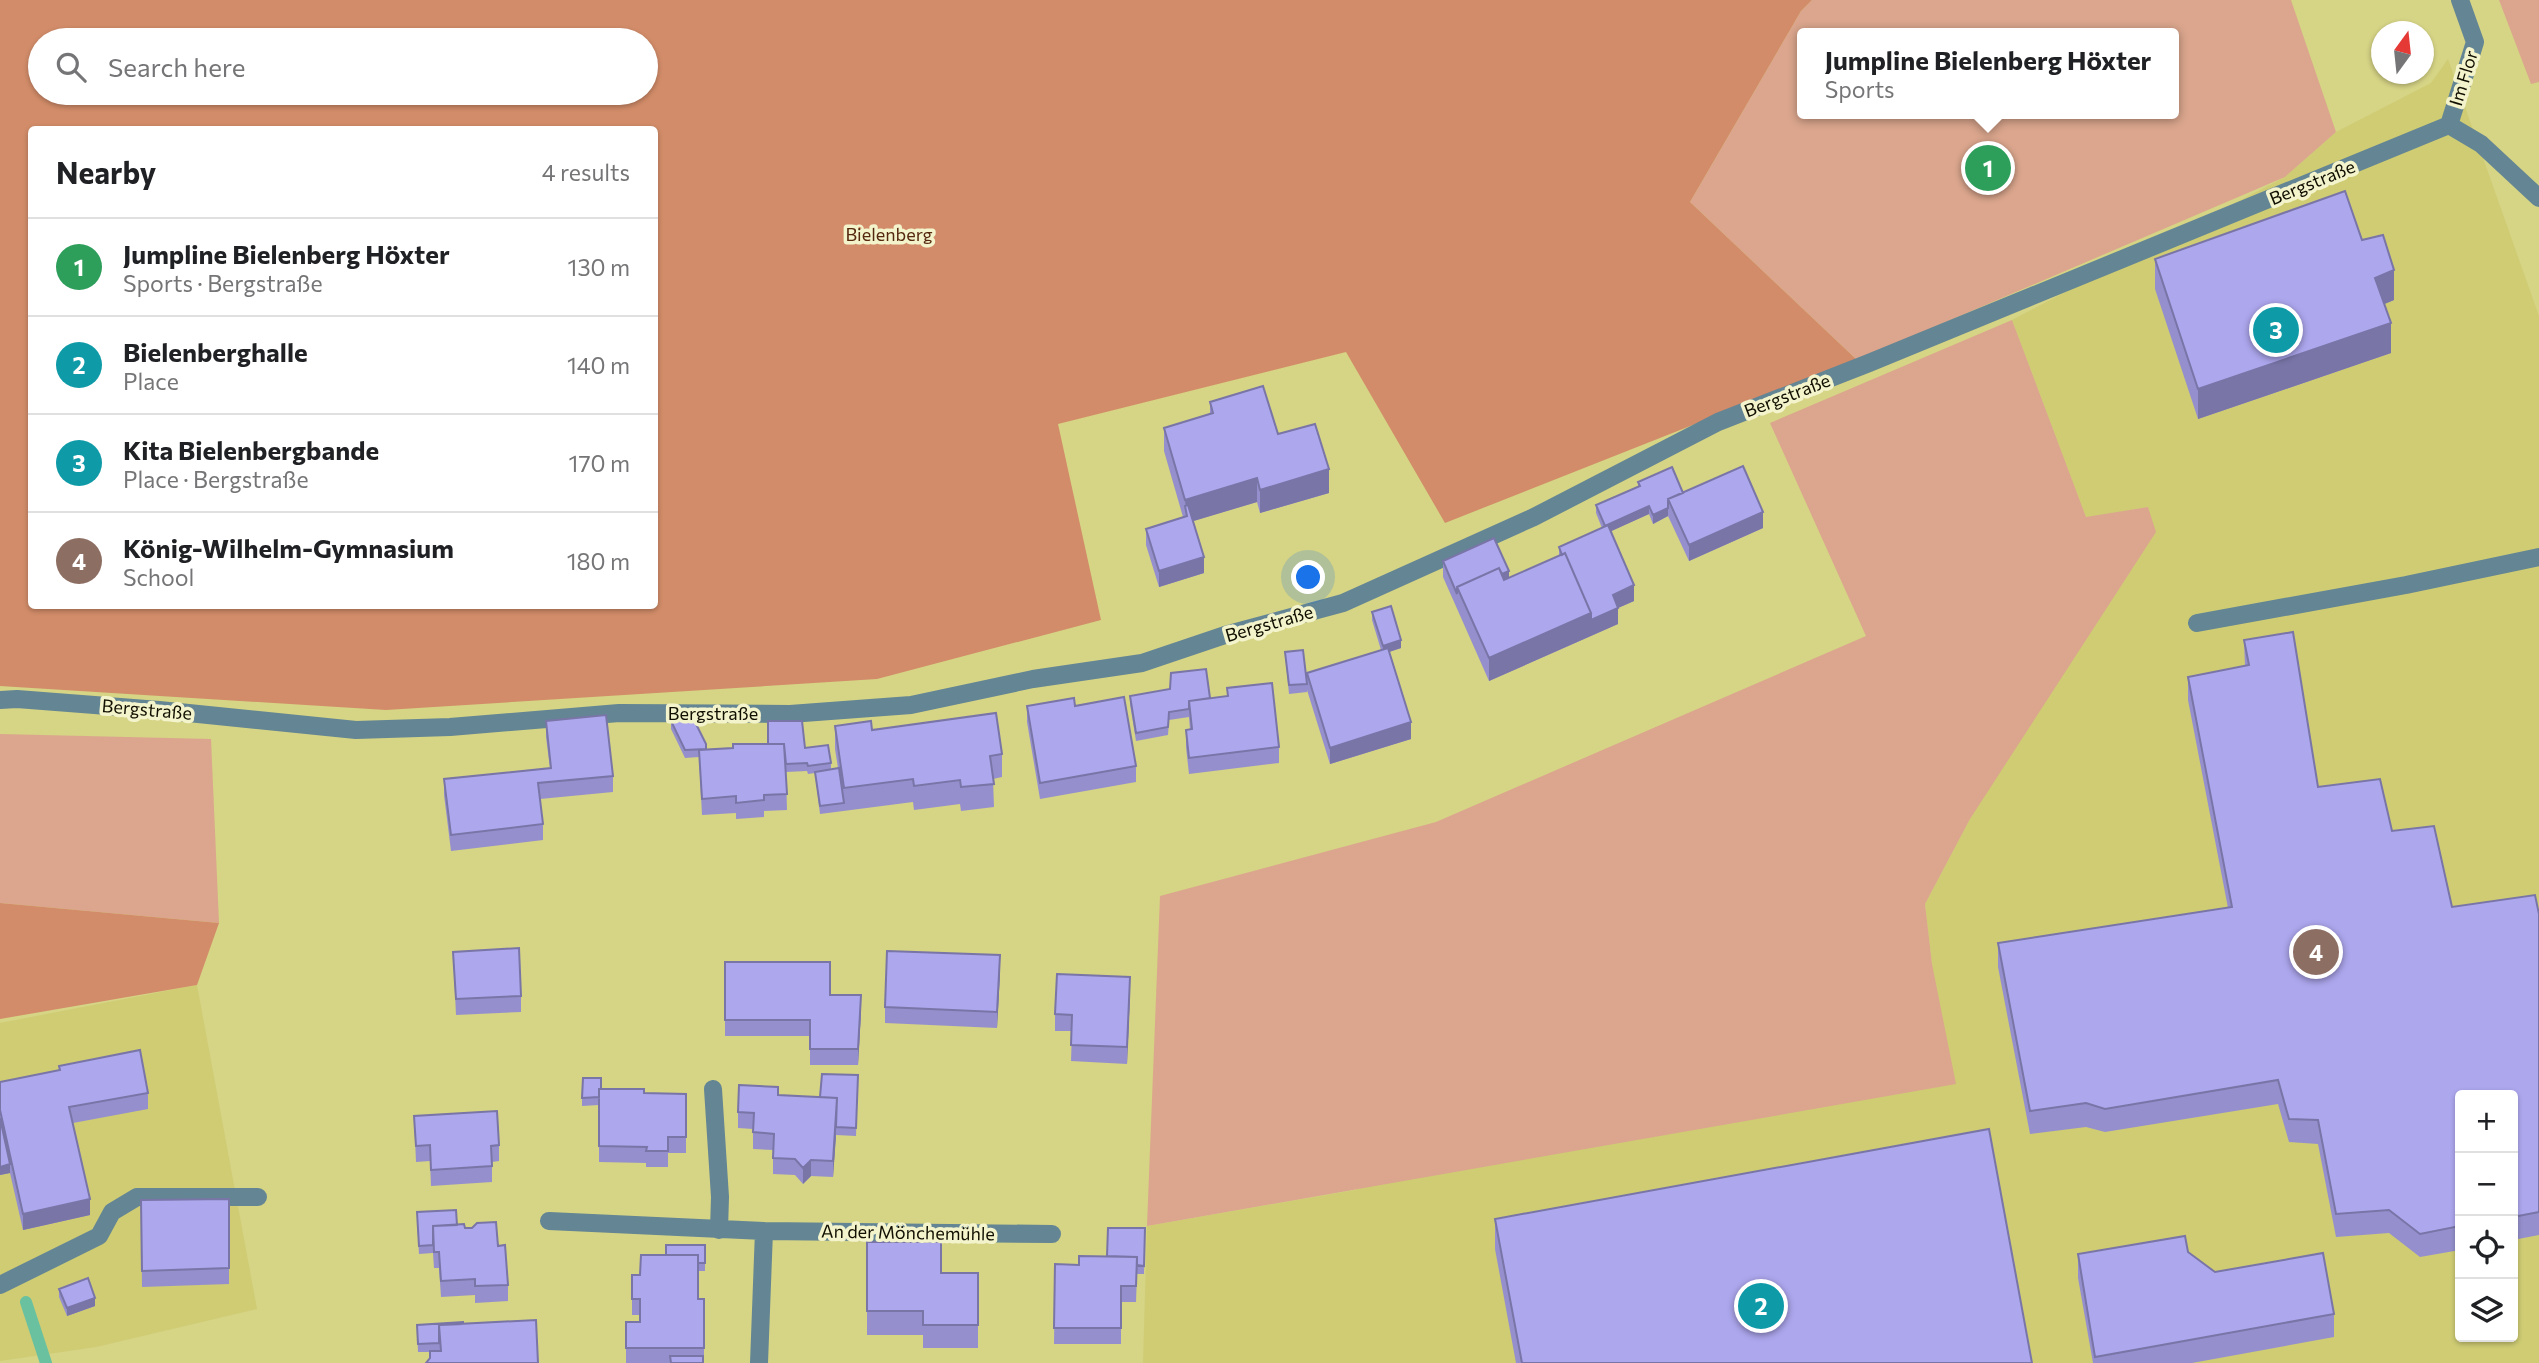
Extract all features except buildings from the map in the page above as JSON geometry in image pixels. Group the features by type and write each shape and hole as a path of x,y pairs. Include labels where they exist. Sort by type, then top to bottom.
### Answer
{"street":[{"name":"Im Flor","path":"2460,0 2474,43 2449,125 2481,144 2539,198"},
{"name":"Bergstraße","path":"0,700 159,710 370,730 450,727 619,713 790,714 911,705 1033,679 1142,663 1225,635 1343,603 1534,517 1718,422 1869,363 2449,125"},
{"path":"2197,623 2406,585 2539,557"},
{"path":"713,1089 720,1197 719,1230"},
{"path":"0,1285 99,1236 112,1212 137,1197 258,1197"},
{"name":"An der Mönchemühle","path":"549,1222 719,1230 1052,1234"},
{"path":"759,1363 764,1231"}],"shaded area":[{"path":"1812,0 2291,0 2336,132 2285,177 1857,360 1690,202 1801,11"},
{"path":"2499,0 2539,0 2539,82 2531,84"},
{"path":"2448,59 2539,316 2539,1363 1143,1363 1147,1226 1355,1190 1932,964 1925,904 1970,819 2148,507 2086,518 2012,320 2285,177 2336,132 2429,84 2434,84 2434,79"},
{"path":"2012,320 2086,517 2148,507 2156,532 1970,819 1925,904 1932,964 1956,1084 1147,1226 1160,896 1436,822 1866,636 1770,423"},
{"path":"0,734 211,739 219,923 0,903"},
{"path":"197,985 257,1309 96,1347 0,1361 0,1023"}],"green space":[{"name":"Bielenberg","path":"0,0 1812,0 1801,11 1690,202 1857,360 1445,523 1346,352 1058,424 1101,620 877,679 386,710 0,686"},
{"path":"0,903 219,923 197,985 0,1019"}],"waterway":[{"path":"26,1302 46,1363"}],"place":[{"name":"Jumpline Bielenberg Höxter","path":"1988,168"},
{"name":"Kita Bielenbergbande","path":"2276,330"},
{"name":"König-Wilhelm-Gymnasium","path":"2316,952"},
{"name":"Bielenberghalle","path":"1761,1306"}]}
